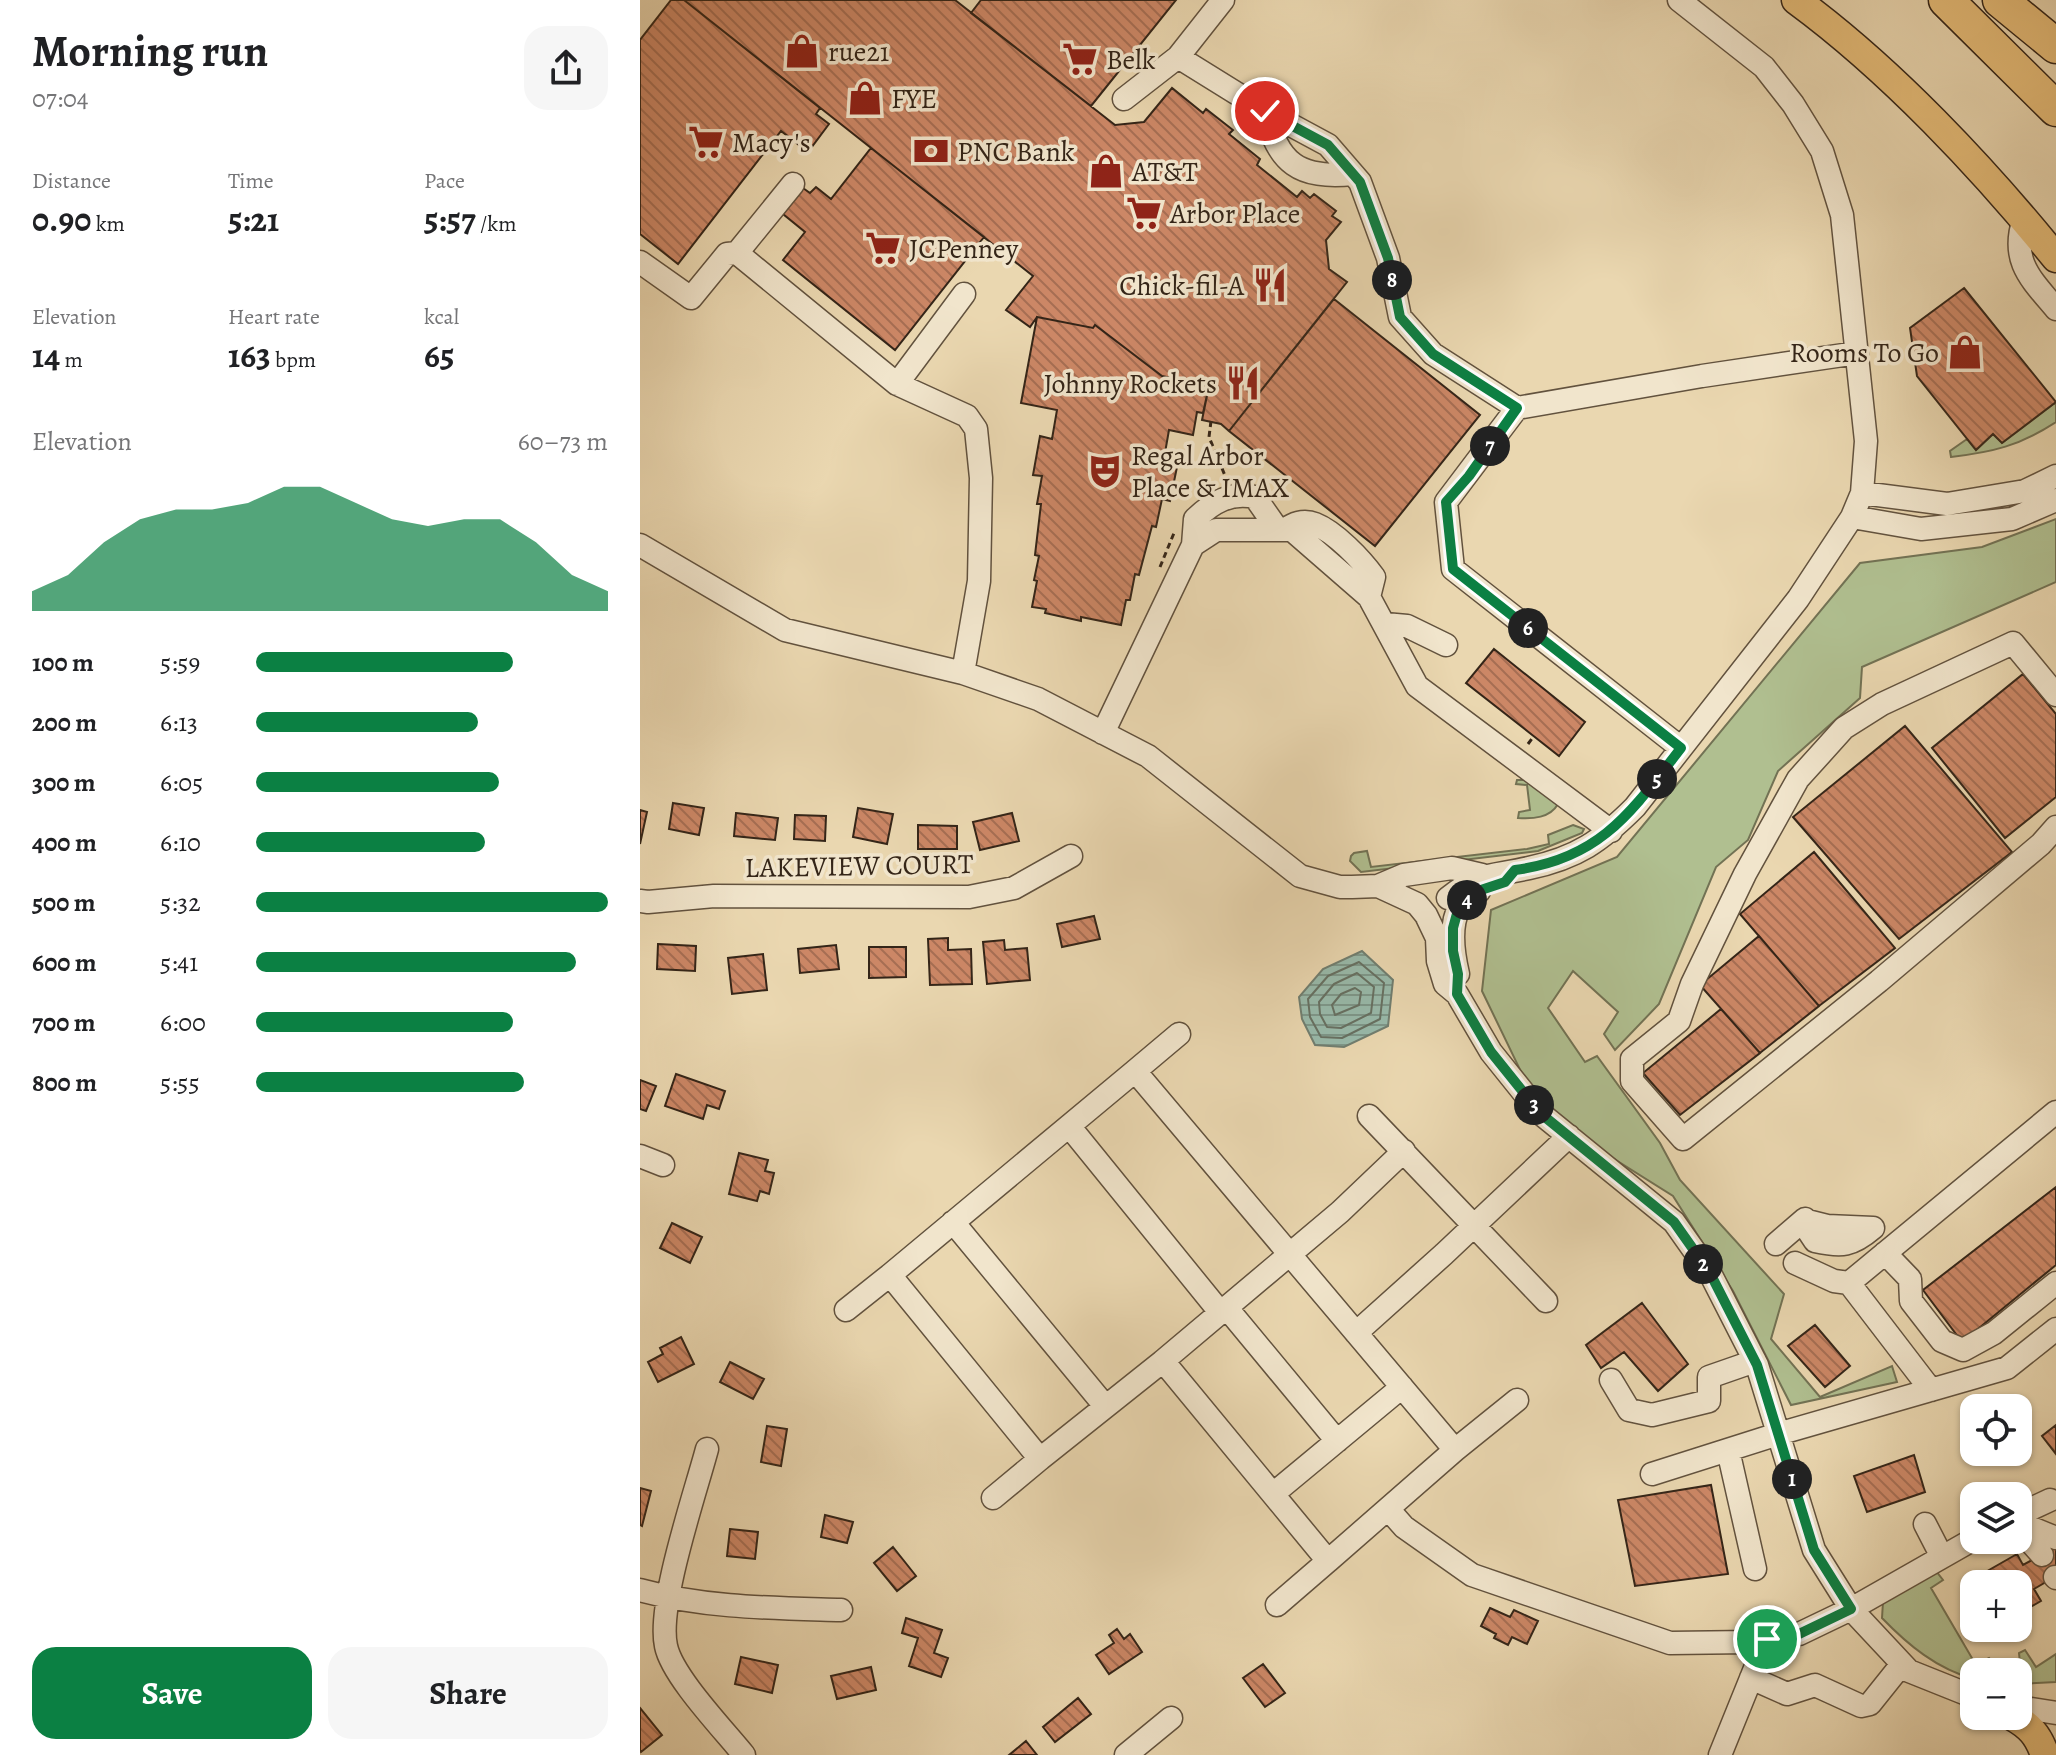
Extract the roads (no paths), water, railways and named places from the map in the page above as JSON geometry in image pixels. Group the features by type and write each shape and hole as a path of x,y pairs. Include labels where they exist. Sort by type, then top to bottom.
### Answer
{"highway":[{"path":"1946,0 2056,109"},
{"path":"2000,0 2056,46"}],"main road":[{"path":"1796,0 1850,43 1935,125 2024,219 2056,258"},
{"path":"2032,1729 2045,1755"}],"street":[{"path":"1124,99 1178,57 1223,0"},
{"path":"640,545 785,630 963,673 1038,699 1148,756 1300,876 1340,887 1378,886 1431,893 1482,875 1530,868 1580,852 1611,831 1635,807 1798,599 1852,517 1862,493 1866,441 1842,215 1822,151 1793,104 1764,67 1679,0"},
{"path":"1178,57 1265,111 1328,145 1360,182 1388,258 1400,317 1433,354 1517,408 1857,353"},
{"path":"1265,111 1271,135 1287,160 1314,175 1353,174"},
{"path":"737,253 793,184"},
{"path":"2024,219 2018,237 2026,272 2056,309"},
{"path":"640,262 691,298 727,254 737,253 897,384 967,416 976,429 981,478 979,581 963,673"},
{"path":"897,384 964,294"},
{"path":"1517,408 1469,476 1446,502 1453,569 1681,748"},
{"path":"1862,493 1947,504 2025,491 2056,476"},
{"path":"1103,733 1193,545 1195,519 1209,506 1238,493 1255,497 1281,530"},
{"path":"1852,517 1921,529 2012,519 2056,500"},
{"path":"1193,545 1216,530 1281,530 1297,522 1314,523 1358,555 1374,577 1369,597 1417,686 1611,831"},
{"path":"1385,624 1407,626 1446,645"},
{"path":"2056,695 2013,643 1882,704 1844,728 1798,779 1745,874 1692,984 1679,1021 1632,1059 1632,1081 1683,1139 1879,981 2041,844 2056,827"},
{"name":"LAKEVIEW COURT","path":"640,901 714,896 969,897 1014,888 1071,856"},
{"path":"1458,984 1453,928 1458,910 1472,893 1505,882 1511,871"},
{"path":"1378,886 1431,893"},
{"path":"1352,887 1362,896 1390,902 1413,919 1438,961 1445,984 1458,984"},
{"path":"1431,893 1438,961"},
{"path":"1431,893 1458,984 1491,1052 1540,1113 1674,1222 1710,1273 1755,1361 1814,1550 1851,1609 1909,1671 1960,1691"},
{"path":"846,1310 1179,1034"},
{"path":"1135,1071 1455,1450"},
{"path":"1849,1283 2056,1112"},
{"path":"1369,1116 1546,1301"},
{"path":"1069,1126 1337,1441"},
{"path":"1356,1333 1569,1136"},
{"path":"993,1498 1163,1361 1340,1212 1404,1151"},
{"path":"640,1156 663,1165"},
{"path":"1776,1244 1805,1219"},
{"path":"953,1222 1105,1406"},
{"path":"1873,1228 1910,1279 1911,1301 1942,1341 1963,1350 1994,1333 2056,1283"},
{"path":"1795,1263 1834,1281 1849,1283 1931,1390"},
{"path":"890,1275 1040,1459"},
{"path":"1652,1474 2007,1368 2056,1329"},
{"path":"1163,1361 1328,1561"},
{"path":"1611,1380 1629,1410 1652,1415 1709,1401 1709,1377 1755,1361"},
{"path":"1273,1494 1402,1387"},
{"path":"1277,1605 1517,1400"},
{"path":"707,1449 668,1597 666,1647 676,1669 744,1755"},
{"path":"1728,1450 1755,1569"},
{"path":"2032,1508 2050,1500"},
{"path":"1389,1510 1404,1527 1472,1575 1670,1643 1750,1642 1799,1634 1851,1609 1960,1547"},
{"path":"1925,1524 1942,1557"},
{"path":"2032,1529 2049,1546"},
{"path":"640,1590 668,1597 752,1607 841,1610"},
{"path":"1720,1755 1767,1639"},
{"path":"1751,1678 1787,1694 1815,1685 1861,1706 1870,1704 1902,1664"},
{"path":"2032,1709 2056,1713"},
{"path":"1126,1755 1171,1718"}],"water":[{"path":"1362,951 1393,980 1388,1026 1344,1047 1315,1045 1302,1019 1299,997 1323,969"}],"place":[{"name":"rue21","path":"802,51"},
{"name":"Belk","path":"1080,59"},
{"name":"FYE","path":"865,98"},
{"name":"Macy's","path":"706,142"},
{"name":"PNC Bank","path":"931,151"},
{"name":"AT&T","path":"1106,171"},
{"name":"Arbor Place","path":"1144,213"},
{"name":"JCPenney","path":"883,248"},
{"name":"Chick-fil-A","path":"1270,285"},
{"name":"Rooms To Go","path":"1965,352"},
{"name":"Johnny Rockets","path":"1243,383"},
{"name":"Regal Arbor Place & IMAX","path":"1105,471"}]}
